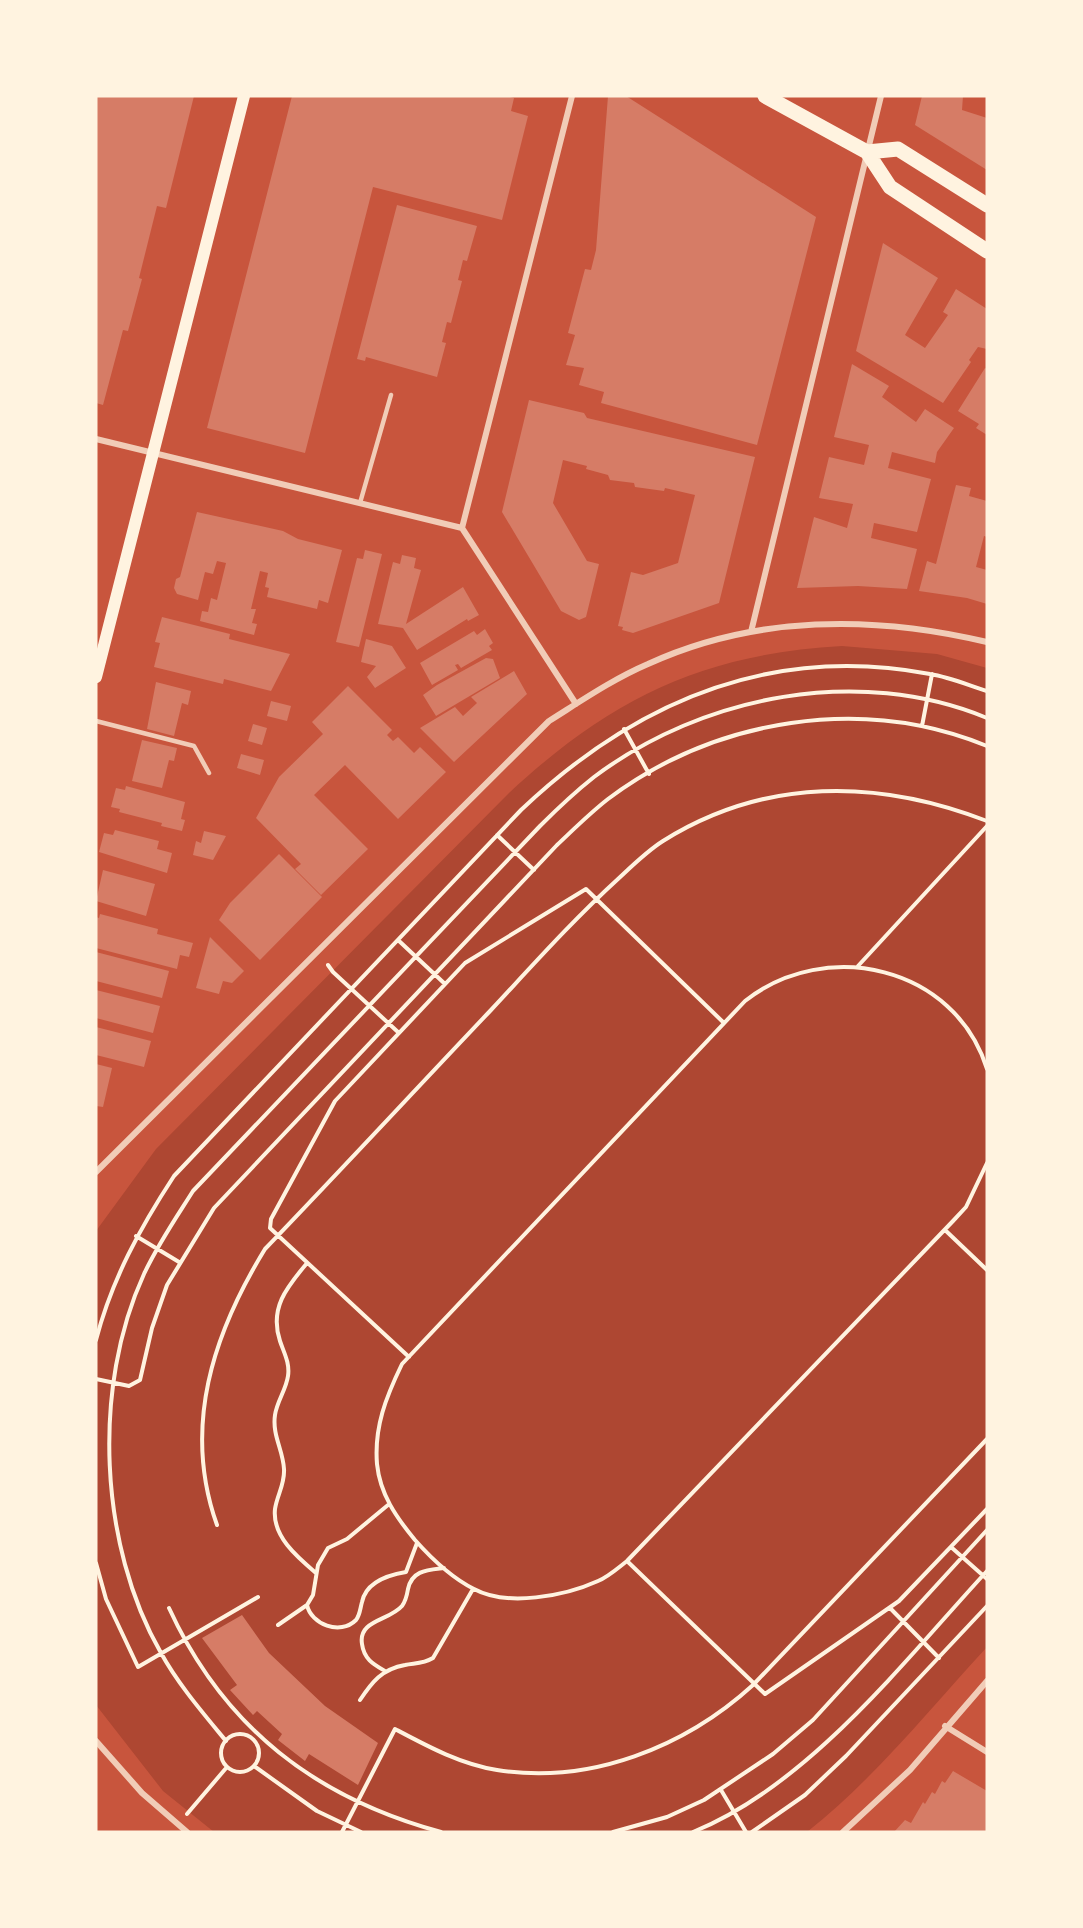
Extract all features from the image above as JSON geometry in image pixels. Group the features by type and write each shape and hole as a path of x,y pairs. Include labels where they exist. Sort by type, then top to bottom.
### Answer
{"main road":[{"path":"96,677 244,96"},
{"path":"765,96 867,152 890,187 987,251"},
{"path":"867,152 898,149 987,205"}],"street":[{"path":"462,528 572,96"},
{"path":"751,632 881,96"},
{"path":"96,439 462,528 576,704"},
{"path":"96,1172 549,721 576,704 646,664 710,640 796,625 887,624 940,630 987,642"},
{"path":"843,1832 910,1770 945,1726 987,1681"},
{"path":"945,1726 987,1752"},
{"path":"96,1741 142,1793 187,1832"}],"lane":[{"path":"360,504 391,394"},
{"path":"96,721 194,746 209,773"}],"path":[{"path":"96,1340 112,1291 136,1236 174,1176 497,835 573,764 624,729 682,699 751,677 798,670 844,667 889,668 932,674 987,691"},
{"path":"922,726 932,674"},
{"path":"226,1741 161,1654 130,1582 113,1505 110,1438 114,1383 135,1298 157,1248 193,1191 566,800 595,776 636,750 691,723 756,702 801,694 885,693 927,700 987,718"},
{"path":"96,1379 129,1386 140,1380 159,1307 179,1262 214,1208 534,870 608,799 650,774 698,750 762,727 805,720 842,718 922,726 987,746"},
{"path":"624,729 650,774"},
{"path":"217,1525 206,1488 202,1439 210,1377 219,1338 234,1303 265,1249 596,899 645,855 680,832 714,814 780,796 841,790 878,792 952,808 987,821"},
{"path":"857,966 987,826"},
{"path":"497,835 534,870"},
{"path":"409,1356 270,1228 271,1219 335,1101 445,984 474,956 586,889 724,1023"},
{"path":"398,940 445,984"},
{"path":"335,959 327,966 399,1033"},
{"path":"987,1070 970,1034 943,1004 905,979 857,966 817,968 785,977 759,990 724,1023 409,1356 387,1396 378,1426 377,1466 388,1505 427,1555 473,1589 490,1595 545,1597 600,1581 627,1561 945,1230 966,1207 987,1162"},
{"path":"945,1230 987,1270"},
{"path":"136,1236 179,1262"},
{"path":"307,1263 285,1290 276,1316 278,1332 286,1353 288,1376 275,1415 276,1442 284,1468 284,1485 275,1511 284,1541 295,1556 315,1573"},
{"path":"342,1832 395,1729 439,1752 496,1770 540,1773 579,1770 617,1762 658,1747 696,1728 732,1704 753,1684 987,1438"},
{"path":"278,1625 307,1605 313,1595 315,1573 321,1556 328,1548 347,1539 388,1505"},
{"path":"627,1561 765,1694 890,1608 987,1509"},
{"path":"613,1832 667,1816 722,1790 773,1754 813,1720 987,1530"},
{"path":"307,1605 309,1614 321,1623 334,1627 349,1624 357,1619 362,1600 375,1583 385,1577 406,1572 417,1542"},
{"path":"951,1547 985,1577"},
{"path":"96,1563 106,1599 138,1667 258,1597"},
{"path":"385,1671 366,1658 360,1637 365,1628 395,1612 403,1605 413,1577 423,1570 445,1568"},
{"path":"693,1832 734,1812 789,1775 821,1746 985,1577 987,1571"},
{"path":"360,1700 375,1678 385,1671 401,1665 424,1663 433,1659 473,1589"},
{"path":"752,1832 805,1795 987,1606"},
{"path":"169,1608 184,1641 201,1669 258,1734 301,1770 357,1804 403,1822 441,1832"},
{"path":"890,1608 939,1658"},
{"path":"252,1740 258,1734"},
{"path":"232,1735 248,1735 252,1740 259,1746 259,1761 248,1772 232,1772 221,1761 221,1746 232,1735"},
{"path":"254,1766 317,1810 361,1832"},
{"path":"188,1813 227,1767"},
{"path":"722,1790 746,1832"}],"shaded area":[{"path":"842,646 937,654 987,668 987,1647 878,1767 807,1832 214,1832 163,1791 96,1705 96,1231 156,1149 509,793 547,760 585,731 623,707 662,687 702,671 746,659"}],"building":[{"path":"96,96 194,96 166,208 157,206 139,278 142,279 128,331 123,330 103,405 96,403"},
{"path":"292,96 506,96 514,98 511,111 528,116 502,220 373,187 305,453 207,428"},
{"path":"608,96 626,96 816,217 757,445 601,403 604,392 579,385 584,368 566,365 575,335 568,333 585,269 591,270 596,250"},
{"path":"922,96 963,96 962,110 987,118 987,170 915,125"},
{"path":"397,205 477,226 467,261 463,260 458,280 462,281 451,323 447,322 442,342 446,343 437,377 366,357 365,361 357,359"},
{"path":"883,243 938,278 905,335 925,348 948,315 943,312 956,289 987,309 987,349 978,347 969,360 971,362 943,403 856,351"},
{"path":"852,364 889,386 882,397 916,422 925,409 954,428 937,452 935,463 892,452 888,468 931,479 917,532 874,523 871,538 917,549 907,589 858,586 797,588 814,517 847,528 853,504 819,498 829,457 864,465 869,445 834,437"},
{"path":"985,368 987,369 987,435 976,428 979,424 958,411"},
{"path":"529,400 584,413 587,418 755,457 719,603 633,633 622,630 623,627 618,626 631,572 643,575 678,563 695,495 665,488 664,491 635,487 634,483 610,480 608,475 586,469 587,466 563,460 553,503 587,561 599,564 586,617 579,620 561,611 502,512"},
{"path":"956,485 971,488 969,496 987,501 987,537 984,536 976,567 987,570 987,604 967,598 919,591 927,561 936,564"},
{"path":"197,512 283,531 298,539 342,550 328,603 319,600 317,609 267,597 269,588 265,587 268,573 260,571 251,609 256,609 252,623 257,624 254,635 200,621 202,611 208,612 211,598 217,600 226,563 217,561 213,574 205,572 198,600 177,594 174,588 176,579 180,577"},
{"path":"365,550 382,554 359,647 336,642 357,558 363,559"},
{"path":"402,555 416,558 414,568 421,570 406,624 463,587 479,615 468,621 467,619 417,650 403,628 378,624 393,562 400,564"},
{"path":"162,617 230,634 229,639 290,654 271,691 224,679 223,684 154,667 160,643 155,642"},
{"path":"485,629 493,643 489,646 492,650 461,668 458,664 455,665 458,670 432,685 420,663 474,631 477,635"},
{"path":"366,639 392,646 406,668 375,688 367,677 376,666 361,662"},
{"path":"486,658 493,659 500,678 436,716 423,695"},
{"path":"514,671 527,694 454,762 420,728 455,707 463,716 477,703 471,697"},
{"path":"156,682 191,691 188,705 182,703 174,736 147,729"},
{"path":"348,686 392,730 387,735 393,741 398,737 414,753 420,747 446,772 398,819 345,765 314,795 368,849 321,895 295,869 301,864 256,818 279,777 323,734 312,722"},
{"path":"271,701 291,706 287,721 267,716"},
{"path":"253,724 267,728 262,745 248,741"},
{"path":"142,740 177,748 174,761 169,760 162,788 132,781"},
{"path":"241,754 264,760 260,775 237,768"},
{"path":"126,786 185,802 181,819 185,820 182,831 161,826 162,823 119,812 120,809 111,807 116,788 125,790"},
{"path":"115,830 159,841 157,849 172,853 167,873 99,852 104,833 113,835"},
{"path":"204,831 226,836 213,860 193,855 196,841 201,843"},
{"path":"279,854 322,897 260,960 219,920 230,903"},
{"path":"103,870 155,884 146,916 96,901"},
{"path":"100,914 158,929 157,934 193,943 189,957 180,955 177,969 96,948 96,917 99,918"},
{"path":"210,937 244,971 232,983 223,981 219,994 196,988"},
{"path":"96,952 169,971 162,998 96,981"},
{"path":"96,990 160,1006 153,1033 96,1018"},
{"path":"96,1027 151,1041 144,1067 96,1055"},
{"path":"96,1064 112,1068 103,1107 96,1106"},
{"path":"242,1615 269,1653 325,1706 378,1743 358,1785 309,1754 305,1761 278,1740 282,1734 257,1711 253,1715 230,1690 237,1685 202,1638"},
{"path":"953,1771 987,1791 987,1832 894,1832 905,1820 911,1823 923,1802 925,1804 932,1792 935,1794 942,1781 945,1783"}]}
